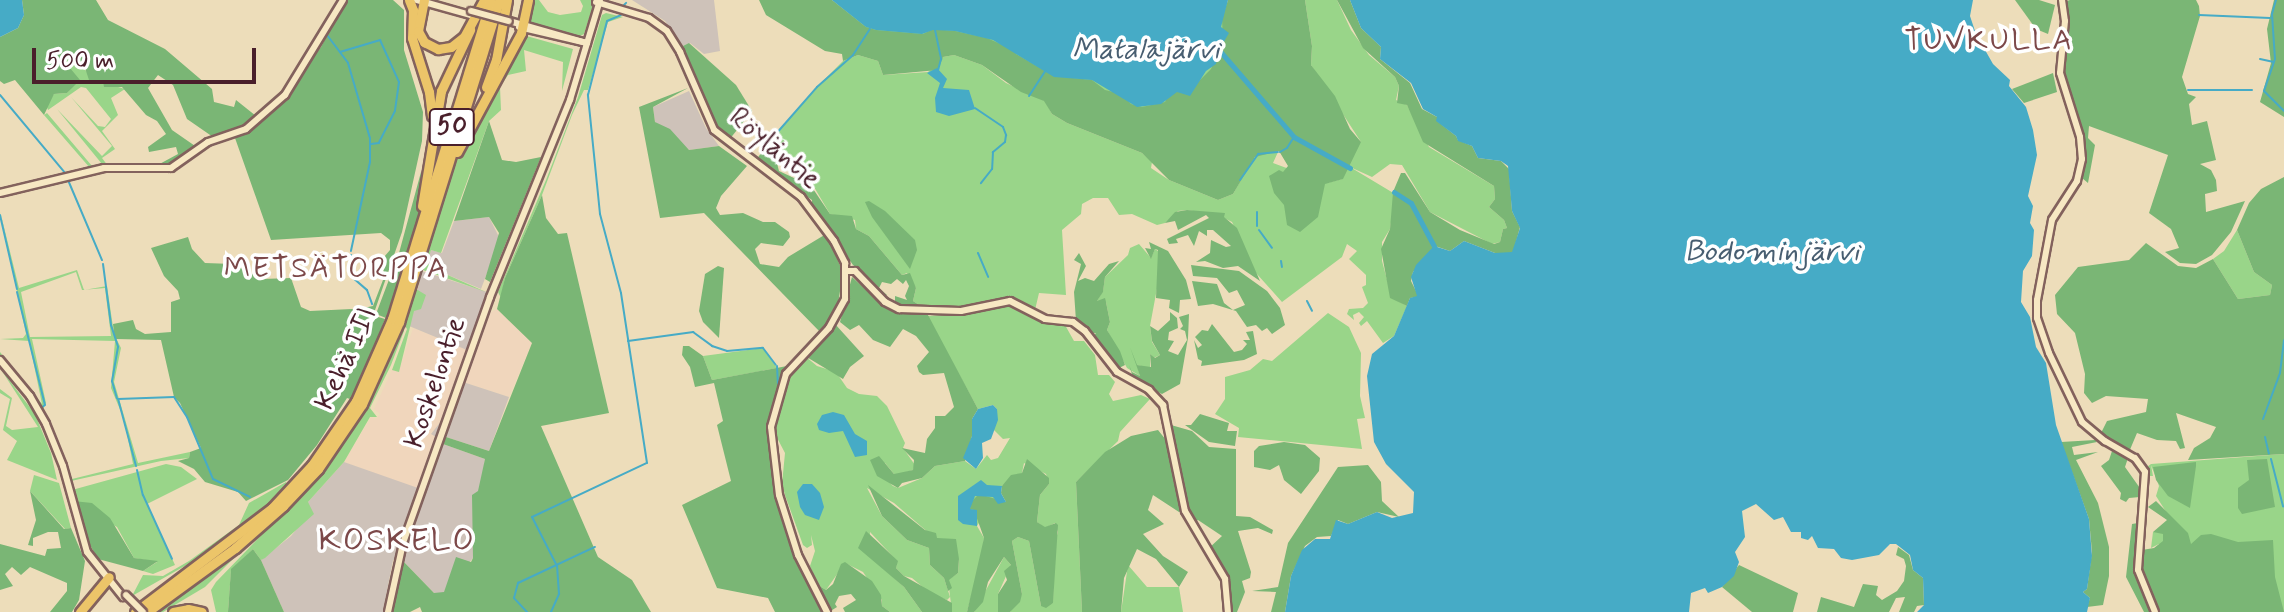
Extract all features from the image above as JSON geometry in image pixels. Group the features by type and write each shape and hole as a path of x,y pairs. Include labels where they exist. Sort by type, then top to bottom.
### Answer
{"highway":[{"path":"409,0 413,7 413,43 429,92 433,136"},
{"path":"412,21 422,0"},
{"path":"422,0 418,31 430,46 443,49 456,44 470,30"},
{"path":"412,254 441,91 484,0"},
{"name":"Kehä III","path":"141,612 246,530 312,465 346,417 374,364 412,254 491,0"},
{"name":"Kehä III","path":"141,612 262,526 299,490 335,447 372,386 390,345 499,0"},
{"path":"435,206 494,69 507,0"},
{"path":"472,119 524,26 528,0"},
{"path":"80,612 107,578"},
{"path":"173,612 188,609 202,612"}],"street":[{"path":"0,193 42,180 109,167 171,168 208,142 246,129 285,95 343,0"},
{"path":"422,0 584,42"},
{"path":"2062,0 2065,21 2060,73 2080,137 2082,159 2077,181 2052,220 2037,300 2037,318 2049,353 2082,422 2096,435 2135,458 2145,472 2138,570 2155,612"},
{"name":"Röyläntie","path":"598,2 649,18 667,31 680,52 714,130 801,197 834,241 847,271"},
{"name":"Koskelontie","path":"388,612 398,560 485,309 559,128 598,2"},
{"path":"827,612 798,555 779,495 771,427 786,374 834,321 845,299 847,271 859,277 885,302 899,309 961,311 1010,301 1045,319 1073,322 1085,331 1117,372 1158,397 1169,424 1173,468 1185,511 1225,579 1228,612"},
{"path":"0,360 38,409 61,464 81,537 107,578 141,612"}],"shaded area":[{"path":"632,0 714,0 720,51 704,54 690,43 683,46 665,21"},
{"path":"689,91 706,128 719,146 689,150 655,122 653,107"},
{"path":"489,217 500,239 481,289 441,272 437,265 440,256 437,256 434,266 426,264 431,250 442,253 454,221"},
{"path":"422,271 487,292 480,312 486,315 463,382 509,397 489,451 446,437 443,444 485,459 473,558 444,593 434,593 402,560 393,560 383,612 284,612 261,560 291,536 305,519 308,502 344,462 418,488 436,437 431,434 442,420 467,350 409,326"},
{"path":"497,309 532,343 509,397 463,382 486,315"},
{"path":"413,328 467,349 442,420 431,434 437,436 418,489 344,462 371,417 376,419 380,414 374,409 392,370 399,371"}],"green space":[{"path":"22,0 96,0 108,20 165,49 212,89 214,102 234,107 236,100 256,116 247,124 213,137 187,119 173,85 158,75 148,88 172,130 198,148 176,164 154,167 178,154 176,147 149,152 148,147 166,134 157,121 146,115 122,87 104,87 103,81 89,80 84,65 76,63 72,55 65,62 80,80 67,93 54,94 44,115 15,80 4,84 0,81 0,37 18,28 24,15"},
{"path":"346,0 393,0 404,10 404,50 423,112 422,141 402,232 374,313 358,309 373,306 383,280 384,257 390,250 390,240 381,233 271,240 235,138 262,120 282,100 321,47"},
{"path":"530,0 539,0 548,12 560,15 581,12 583,6 580,0 595,0 584,34 580,36 530,22"},
{"path":"759,0 832,0 866,27 876,30 923,34 933,29 987,38 1014,50 1054,76 1092,80 1105,90 1122,94 1131,104 1142,107 1165,102 1169,94 1197,83 1211,69 1223,42 1222,19 1228,0 1305,0 1312,46 1311,65 1335,96 1350,129 1361,142 1343,179 1325,184 1318,217 1300,232 1287,225 1284,205 1274,193 1269,176 1279,170 1283,172 1288,166 1279,151 1255,157 1233,194 1218,200 1169,180 1142,153 1067,123 1052,114 1044,101 1021,92 982,65 954,55 943,57 938,70 883,75 878,61 858,55 843,61 842,54 825,51 766,15"},
{"path":"832,0 839,5 1229,4 1228,0 1322,116 1361,142 1311,65 1312,46 1305,0 1337,0 1351,30 1369,55 1395,77 1399,86 1396,100 1407,105 1429,147 1494,186 1495,199 1489,207 1504,220 1507,228 1503,229 1500,242 1492,244 1430,212 1402,165 1390,164 1372,177 1350,167 1395,194 1390,229 1382,242 1382,261 1392,298 1407,306 1394,336 1383,343 1367,321 1361,326 1359,323 1364,317 1359,312 1353,315 1354,320 1347,314 1349,309 1363,308 1368,303 1362,287 1366,285 1366,275 1349,259 1357,251 1347,244 1342,257 1282,302 1256,273 1232,222 1218,215 1187,210 1178,211 1165,223 1157,225 1132,214 1119,215 1108,198 1093,198 1082,204 1081,214 1062,230 1066,295 1039,293 1035,310 1012,297 975,306 924,308 913,301 916,288 907,273 902,275 869,236 856,229 855,220 830,214 801,165 786,168 771,140 843,61 858,55 878,61 883,75 928,72 943,57 954,55 982,65 1006,83 1045,101 1052,114 1067,123 1142,153 1152,162 1151,168 1169,180 1218,200 1233,194 1253,159 1264,152 1278,152 1273,163 1327,183 1342,179 1289,146 1158,157 990,46 903,57"},
{"path":"1337,0 1350,0 1361,28 1381,47 1380,59 1410,83 1422,109 1437,117 1437,121 1458,140 1472,146 1478,158 1501,161 1509,169 1512,211 1520,227 1513,253 1495,253 1464,241 1450,251 1435,246 1413,272 1411,281 1419,297 1410,298 1407,306 1390,298 1381,249 1390,229 1393,192 1401,173 1405,173 1430,212 1460,230 1494,244 1500,242 1503,229 1507,228 1504,220 1489,207 1495,199 1494,186 1423,142 1407,105 1397,103 1399,86 1395,77 1363,48"},
{"path":"2015,0 2039,0 2055,5 2048,34 2036,29"},
{"path":"2196,0 2199,6 2200,16 2182,77 2188,94 2196,97 2189,104 2192,125 2207,121 2216,160 2200,164 2211,170 2216,180 2217,191 2205,194 2206,212 2245,201 2231,232 2212,255 2196,264 2180,263 2165,252 2179,248 2171,229 2149,213 2168,155 2089,126 2088,138 2095,145 2088,183 2082,178 2084,153 2062,80 2064,2"},
{"path":"2274,0 2284,0 2284,117 2260,102 2271,63 2267,29"},
{"path":"602,15 623,17 608,22 588,90 584,90 572,115 542,195 505,278 501,298 498,292 546,180 578,97"},
{"path":"523,35 573,49 562,91 563,62 524,50 526,71 508,75 500,87 501,110 489,121 441,253 431,250 427,264 434,266 440,255 437,265 441,272 486,292 423,270 416,289 426,295 421,309 414,311 399,372 392,370 407,329 403,323 451,172 467,135"},
{"path":"689,43 736,85 752,111 729,140 712,121 704,106 683,46"},
{"path":"72,55 94,80 125,89 111,98 118,115 102,131 115,149 102,158 108,166 90,168 44,115 47,113 92,166 102,164 57,109 102,156 112,146 71,97 98,126 105,127 111,119 86,88 81,87 48,110 46,105 54,94 67,93 77,82 65,61"},
{"path":"2053,73 2057,92 2024,103 2012,89"},
{"path":"688,88 653,107 655,122 670,129 689,150 719,146 747,166 721,196 716,208 720,215 743,213 763,222 775,222 789,232 790,237 783,246 761,243 755,249 760,264 779,267 788,257 826,234 843,272 838,304 821,333 704,213 660,218 639,107"},
{"path":"489,121 502,160 516,162 541,157 490,282 485,279 499,233 489,217 454,221"},
{"path":"771,140 779,171 794,178 798,176 795,168 799,168 830,214 852,216 856,229 869,236 902,275 910,273 916,288 913,301 924,308 895,304 895,296 907,300 905,296 909,286 906,280 903,284 897,279 891,284 882,282 879,288 887,295 881,296 865,274 853,265 812,206 812,200 756,160"},
{"path":"421,172 424,190 415,229 386,318 376,314 399,253"},
{"path":"2284,177 2284,454 2188,460 2194,448 2210,438 2216,427 2176,413 2185,448 2180,449 2176,441 2157,440 2137,433 2129,452 2100,435 2107,421 2146,412 2148,399 2106,396 2092,403 2084,393 2085,374 2075,333 2057,314 2055,295 2078,267 2129,260 2146,243 2178,266 2196,268 2213,259 2238,299 2270,295 2272,285 2254,272 2237,230 2249,203 2261,189"},
{"path":"542,195 546,218 558,234 567,233 609,413 541,426 598,557 632,580 651,612 422,612 420,607 410,612 392,612 396,578 402,560 434,593 444,592 456,557 471,562 473,558 472,495 478,491 485,459 443,444 446,437 489,451 532,343 497,309 505,278"},
{"path":"869,201 885,211 915,240 917,250 910,269 872,217 865,202"},
{"path":"0,211 19,288 77,270 84,290 76,272 21,292 30,337 111,336 105,288 86,290 107,286 114,334 121,348 114,382 138,463 190,452 189,458 161,461 71,481 66,465 72,479 133,464 124,419 111,388 115,341 32,339 46,403 43,409 63,457 24,385 0,356 0,352 42,404 29,341 0,339 23,338 26,334"},
{"path":"1175,212 1225,213 1224,217 1237,228 1260,281 1238,266 1223,268 1205,261 1196,262 1210,253 1211,240 1231,246 1213,230 1207,230 1207,236 1199,231 1194,246 1188,235 1176,239 1178,243 1169,244 1167,239 1209,218 1206,215 1178,230 1175,221 1165,223"},
{"path":"2237,230 2254,272 2272,285 2270,295 2238,299 2213,259 2224,251"},
{"path":"188,237 192,249 205,263 233,264 262,279 291,278 301,307 310,311 352,309 385,319 353,400 347,398 317,445 288,480 246,501 238,492 205,482 194,469 178,461 189,458 190,452 201,448 180,403 174,397 161,340 116,339 114,334 113,324 133,320 136,329 145,334 171,332 171,302 180,299 178,291 164,276 151,248"},
{"path":"1149,242 1168,251 1186,280 1191,299 1180,300 1179,313 1169,308 1170,300 1156,298 1158,250 1155,249 1151,259 1145,248 1151,249"},
{"path":"1139,244 1151,258 1155,249 1158,251 1158,283 1150,326 1152,342 1160,355 1154,358 1150,354 1150,368 1137,365 1140,376 1127,368 1107,330 1110,322 1106,302 1097,301 1103,291 1105,277 1128,255 1130,248"},
{"path":"1079,253 1086,266 1078,281 1085,278 1094,281 1109,264 1119,261 1105,277 1103,292 1097,301 1105,298 1110,322 1107,330 1120,351 1125,365 1119,368 1123,372 1133,377 1129,365 1132,372 1140,376 1130,347 1137,365 1151,367 1150,354 1155,358 1160,355 1152,341 1150,326 1158,331 1170,320 1170,312 1177,318 1178,328 1169,332 1168,340 1174,341 1168,351 1178,355 1187,340 1185,331 1180,329 1183,326 1179,317 1189,314 1188,338 1180,384 1162,394 1124,375 1093,337 1096,333 1091,334 1076,321 1074,292 1081,264 1074,260"},
{"path":"1191,265 1239,271 1267,291 1280,308 1285,325 1272,334 1267,328 1262,331 1256,325 1247,327 1236,311 1213,304 1198,306 1192,281 1217,284 1224,303 1233,310 1245,305 1237,290 1229,293 1217,278 1193,276"},
{"path":"718,266 724,268 719,338 703,322 699,311 705,274"},
{"path":"852,277 876,299 898,311 928,315 978,409 972,419 972,436 965,461 935,466 922,478 902,483 898,488 877,476 870,460 879,456 894,474 913,470 914,460 902,448 925,453 927,439 935,428 935,416 945,416 954,407 944,373 923,375 919,372 917,366 929,352 916,336 903,329 890,347 873,340 859,325 850,330 840,322"},
{"path":"1006,304 1040,322 1065,325 1074,341 1084,341 1095,355 1098,375 1109,375 1115,382 1109,394 1113,401 1141,395 1150,399 1120,432 1118,441 1076,482 1082,612 1010,612 1022,594 1012,541 1018,537 1029,541 1041,606 1053,603 1054,546 1058,532 1055,523 1045,528 1037,522 1040,495 1049,484 1046,474 1024,463 1022,473 1002,486 977,526 984,538 983,552 967,612 952,612 948,580 958,573 959,559 894,503 867,488 882,516 907,540 929,548 930,565 944,578 950,597 947,600 931,594 912,578 904,576 896,568 897,561 870,532 871,557 904,587 922,612 890,612 882,606 882,600 863,572 845,563 826,590 818,585 810,566 815,551 811,535 812,545 807,548 803,545 785,495 782,484 785,453 774,432 781,394 790,373 805,356 817,366 836,372 847,388 859,394 877,396 887,406 905,443 903,448 915,465 913,470 894,474 885,463 885,478 893,486 898,488 922,478 935,466 965,461 976,469 987,455 991,460 998,458 1010,438 1003,439 993,429 997,409 993,405 978,409 927,316 974,313"},
{"path":"1328,313 1349,327 1361,353 1360,396 1365,418 1357,419 1362,449 1238,437 1239,428 1215,414 1225,399 1225,377 1250,370 1263,359 1272,361"},
{"path":"835,324 864,356 850,367 843,379 805,356"},
{"path":"1212,324 1234,352 1242,350 1247,344 1243,340 1250,340 1246,332 1253,331 1257,354 1244,360 1201,366 1194,340 1198,348 1202,345 1195,337 1202,330 1208,331"},
{"path":"402,326 404,331 391,365 370,408 377,417 370,417 344,462 308,502 314,514 265,558 261,560 253,549 231,570 228,612 216,612 211,590 216,582 308,487 342,444 372,394"},
{"path":"683,346 689,346 703,356 712,380 787,366 777,388 768,427 774,486 796,558 822,612 775,612 768,598 717,588 682,505 731,481 717,425 723,421 714,383 695,387 690,367 682,355"},
{"path":"763,348 777,368 712,380 703,356"},
{"path":"0,368 35,414 51,453 57,480 7,460 17,441 3,430 10,399 0,393 0,389 12,398 6,426 12,430 38,427"},
{"path":"1200,414 1229,423 1227,431 1237,431 1235,446 1209,442 1185,425 1191,425"},
{"path":"1171,425 1192,431 1209,447 1236,449 1236,516 1250,517 1273,530 1272,534 1258,528 1238,531 1251,572 1250,578 1242,581 1245,592 1237,612 1230,612 1230,581 1208,549 1222,536 1198,520 1193,523 1186,509 1174,461"},
{"path":"1158,430 1170,445 1174,483 1182,511 1153,495 1148,510 1164,524 1143,534 1163,556 1188,572 1179,587 1156,559 1137,549 1124,578 1121,612 1082,612 1076,482 1105,452 1131,436"},
{"path":"1284,442 1305,445 1320,458 1319,471 1301,494 1284,480 1279,465 1270,470 1254,467 1254,451 1259,446"},
{"path":"2061,442 2097,442 2072,447 2074,455 2098,452 2076,460 2098,503 2109,547 2109,576 2103,605 2087,607 2090,598 2083,592 2087,589 2092,552 2089,519"},
{"path":"2112,451 2128,458 2125,467 2142,491 2140,497 2129,498 2126,502 2120,499 2121,493 2101,466 2109,460"},
{"path":"2284,454 2284,612 2159,544 2151,548 2153,532 2159,532 2170,518 2156,496 2159,486 2151,465 2153,476 2148,476 2147,467 2151,464"},
{"path":"1027,459 1049,478 1049,484 1040,495 1037,522 1045,527 1058,525 1053,603 1046,608 1041,606 1029,541 1018,537 1012,541 1022,594 1020,602 1010,612 998,612 998,594 1007,580 1004,571 1011,565 1004,557 988,582 983,602 974,612 967,612 984,538 974,510 970,509 971,502 979,494 1006,502 1001,493 1002,486 1011,475 1022,473"},
{"path":"2267,459 2275,507 2242,514 2238,508 2238,488 2249,480 2247,460"},
{"path":"2196,462 2190,508 2168,496 2156,480 2153,467"},
{"path":"166,464 181,467 197,479 147,504 175,565 153,574 143,571 157,562 134,558 117,527 73,501 72,490"},
{"path":"1368,465 1381,482 1382,501 1399,517 1377,512 1348,524 1338,520 1331,536 1317,537 1305,546 1291,576 1285,612 1271,612 1276,592 1252,591 1278,587 1288,543 1338,467"},
{"path":"34,475 59,483 71,528 65,529 30,491"},
{"path":"286,482 288,486 267,507 213,550 132,596 143,575 163,576 189,561 239,525 249,503"},
{"path":"868,485 925,530 936,533 937,538 956,539 958,573 949,580 952,588 948,591 944,578 930,565 929,548 907,540 882,516"},
{"path":"30,491 64,529 71,528 85,561 79,600 72,612 50,612 67,591 67,583 30,567 21,575 12,567 5,574 13,586 0,590 0,544 45,556 47,549 61,548 58,532 33,538 33,546 28,545 36,520"},
{"path":"73,501 92,503 110,518 134,558 158,561 143,571 98,559 83,533"},
{"path":"2156,501 2188,533 2191,544 2201,535 2211,534 2238,542 2273,540 2275,577 2284,612 2157,612 2142,574 2142,550 2154,548 2163,541 2163,534 2153,532 2167,520 2148,507"},
{"path":"2138,523 2138,574 2153,612 2144,612 2126,577 2132,524"},
{"path":"866,531 898,561 896,568 904,576 952,603 952,612 922,612 904,587 858,548"},
{"path":"259,533 205,587 163,612 152,612"},
{"path":"1898,547 1909,555 1913,570 1923,578 1924,605 1917,606 1914,612 1899,612 1905,597 1896,598 1889,612 1817,612 1821,597 1854,607 1863,584 1878,586 1876,595 1882,600 1897,591 1904,581 1906,566 1904,559 1896,555"},
{"path":"253,549 284,612 228,612 231,569"},
{"path":"1004,557 1011,565 998,594 998,612 974,612"},
{"path":"845,562 872,581 881,595 882,606 890,612 845,612 843,608 856,600 851,594 839,596 835,604 837,607 829,612 818,585 826,590 833,584 841,564"},
{"path":"1128,565 1147,587 1179,587 1183,612 1121,612"},
{"path":"1739,565 1798,593 1793,612 1752,612 1722,587"}],"water":[{"path":"0,0 22,0 24,15 18,28 0,37"},
{"name":"Matalajärvi","path":"832,0 1228,0 1221,27 1229,33 1219,50 1216,64 1206,71 1190,96 1177,92 1161,104 1137,107 1092,80 1054,77 993,40 955,31 933,30 922,34 876,30 866,27"},
{"name":"Bodominjärvi","path":"1350,0 1973,0 1970,16 1976,34 1993,64 2010,80 2009,86 2026,107 2033,130 2037,155 2028,196 2033,206 2030,223 2034,230 2032,256 2023,271 2021,302 2030,317 2036,347 2046,363 2056,425 2089,519 2092,556 2087,589 2083,592 2090,598 2087,612 1917,612 1924,605 1923,578 1913,570 1910,555 1896,544 1890,544 1879,555 1852,560 1841,558 1834,549 1818,548 1812,536 1808,540 1801,538 1801,532 1791,532 1783,517 1774,520 1756,504 1742,511 1745,537 1735,552 1739,562 1734,576 1722,587 1708,593 1705,588 1691,593 1689,612 1285,612 1291,576 1302,550 1315,539 1330,539 1336,520 1348,524 1377,512 1392,518 1413,513 1414,492 1386,464 1374,442 1367,376 1372,354 1394,336 1410,298 1417,296 1411,277 1416,265 1434,246 1450,251 1464,241 1495,253 1512,252 1520,228 1512,211 1508,166 1501,161 1478,158 1472,146 1458,141 1436,121 1437,117 1423,109 1411,83 1380,59 1381,47 1361,28"},
{"path":"937,68 947,79 943,88 969,90 975,109 949,116 936,112 935,98 940,83 927,73"},
{"path":"993,405 997,409 998,420 991,439 982,443 983,458 976,469 963,458 972,436 972,419 978,409"},
{"path":"833,412 844,415 855,434 867,441 867,455 855,457 843,431 829,433 819,430 817,424 822,415"},
{"path":"981,480 987,485 1002,486 1001,493 1006,502 998,504 993,497 975,496 970,509 977,510 977,526 963,524 958,520 958,496"},
{"path":"803,484 812,484 820,493 824,507 819,520 805,515 800,507 797,492"}],"waterway":[{"path":"2276,0 2272,14 2275,59 2264,91 2284,111"},
{"path":"551,612 559,594 557,566 532,517 647,463 621,293 600,214 588,95 607,21 621,15"},
{"path":"2199,15 2270,18"},
{"path":"775,135 817,87 853,55 870,29"},
{"path":"935,30 941,59 938,70"},
{"path":"327,35 348,63 370,138 370,162 351,251"},
{"path":"340,52 380,40 399,82 395,111 379,143 371,144"},
{"path":"1219,50 1294,137 1350,168"},
{"path":"2260,59 2274,62"},
{"path":"1029,96 1045,71"},
{"path":"2188,90 2252,90"},
{"path":"0,95 66,174"},
{"path":"975,108 1003,127 1006,135 1005,142 993,152 992,169 981,183"},
{"path":"1280,152 1294,137"},
{"path":"1240,180 1258,154 1278,152"},
{"path":"68,180 102,260"},
{"path":"1394,192 1411,203 1434,246"},
{"path":"1257,212 1257,226"},
{"path":"0,215 17,289"},
{"path":"1259,230 1272,248"},
{"path":"978,253 988,277"},
{"path":"351,255 352,277 367,290 372,304"},
{"path":"1281,261 1282,267"},
{"path":"103,264 111,325 118,347 112,381 117,398"},
{"path":"17,292 45,405 41,408"},
{"path":"1307,301 1312,311"},
{"path":"628,341 693,332 712,346 727,351 763,348 776,365"},
{"path":"2263,419 2280,373 2284,340"},
{"path":"777,366 778,384"},
{"path":"136,466 118,399 174,397 187,417 213,479 250,497"},
{"path":"2265,437 2269,454"},
{"path":"2271,459 2283,506"},
{"path":"137,470 143,495 172,559"},
{"path":"527,612 514,598 518,583 595,547"}],"district":[{"name":"TUVKULLA","path":"1989,41"},
{"name":"METSÄTORPPA","path":"336,269"},
{"name":"KOSKELO","path":"397,541"}]}
